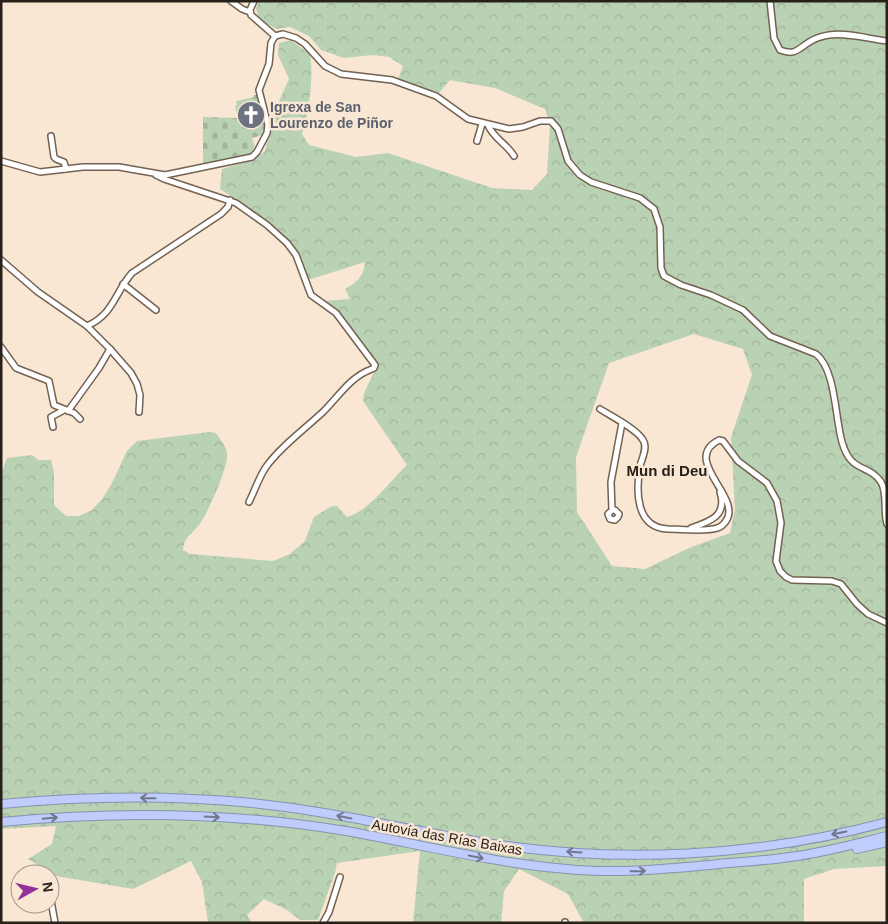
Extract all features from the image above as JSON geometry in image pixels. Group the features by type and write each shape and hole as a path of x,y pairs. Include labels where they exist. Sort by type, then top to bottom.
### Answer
{"highway":[{"name":"Autovía das Rías Baixas","path":"1,804 99,797 202,799 330,814 487,843 591,854 668,854 742,850 815,839 887,822"},
{"name":"Autovía das Rías Baixas","path":"1,822 124,814 236,818 346,831 497,861 568,870 641,871 790,857 826,851 887,836"},
{"path":"790,857 826,855 887,842"}],"street":[{"path":"231,1 250,12 275,36"},
{"path":"250,12 254,1"},
{"path":"770,1 774,38 780,50 789,54 812,41 830,35 846,34 887,41"},
{"path":"156,175 174,174 249,158 257,152 266,137 268,129 259,95 259,86 269,64 271,43 275,36 283,34 296,38 305,44 322,63 334,71 352,76 384,79 416,88 442,99 465,118 482,124 514,129 540,121 551,121 558,130 568,161 580,175 591,182 640,198 654,209 660,227 661,268 664,276 681,285 711,295 743,310 770,336 819,357 828,374 840,435 847,456 854,464 876,477 882,485 887,524"},
{"path":"477,141 482,124"},
{"path":"488,125 493,134 510,149 514,156"},
{"path":"51,136 54,157 64,162 66,169"},
{"path":"1,161 40,172 87,166 119,167 156,175 230,200 242,206 268,225 287,243 299,260 311,295 336,313 374,365 374,368 356,377 325,409 276,454 265,468 249,502"},
{"path":"174,174 176,179 190,187"},
{"path":"87,326 98,320 115,302 123,284 133,272 222,214 228,207 230,200"},
{"path":"1,260 38,292 87,326 110,349 131,373 137,384 140,395 139,412"},
{"path":"123,284 156,310"},
{"path":"1,347 16,368 49,381 53,403 56,407 74,413 80,419"},
{"path":"53,427 52,417 66,410 102,364 110,349"},
{"path":"600,409 642,438 645,445 638,485 641,509 644,517 650,524 660,528 704,530 718,528 727,519 729,512 728,504 709,468 707,458 713,445 721,440 727,444 738,461 767,483 777,501 781,523 776,561 780,571 792,580 832,581 841,584 868,614 887,623"},
{"path":"612,510 611,482 622,423"},
{"path":"619,438 631,429"},
{"path":"689,529 712,520 719,514 722,501 716,483"},
{"path":"719,514 725,515 727,519"},
{"path":"323,923 329,912 340,877"}],"green space":[{"path":"259,1 887,1 887,866 834,869 804,879 804,923 584,923 568,894 519,869 504,891 501,923 413,923 420,851 337,863 318,920 300,920 287,910 264,899 247,915 252,923 208,923 202,882 191,861 133,889 60,877 60,864 36,864 28,859 52,844 56,826 1,829 1,474 7,458 32,455 38,460 51,460 54,472 54,505 66,516 79,516 92,510 103,498 127,451 137,441 210,432 216,433 227,453 225,468 209,508 201,522 185,541 183,550 190,554 273,561 290,554 305,541 314,517 332,506 337,506 347,517 355,514 379,495 407,465 363,401 365,391 377,363 342,317 325,301 350,299 345,289 359,278 363,272 365,262 308,280 300,257 285,238 264,220 220,189 222,169 253,160 265,151 272,117 289,79 278,55 279,43 291,40 310,54 310,94 302,134 309,145 356,157 388,153 492,188 532,190 547,174 550,126 545,109 495,88 450,80 439,93 398,79 403,66 389,57 373,55 344,58 321,50 309,36 290,27 276,29 259,19 256,8","holes":["694,334 743,349 752,375 731,437 735,509 730,533 689,548 645,569 612,566 577,512 576,457 609,363"]},
{"path":"254,95 257,95 265,124 263,135 252,138 255,148 250,154 203,164 203,117 238,118 235,106 237,105 236,101 254,97"}],"place":[{"name":"Igrexa de San Lourenzo de Piñor","path":"251,115"}],"district":[{"name":"Mun di Deu","path":"667,471"}]}
